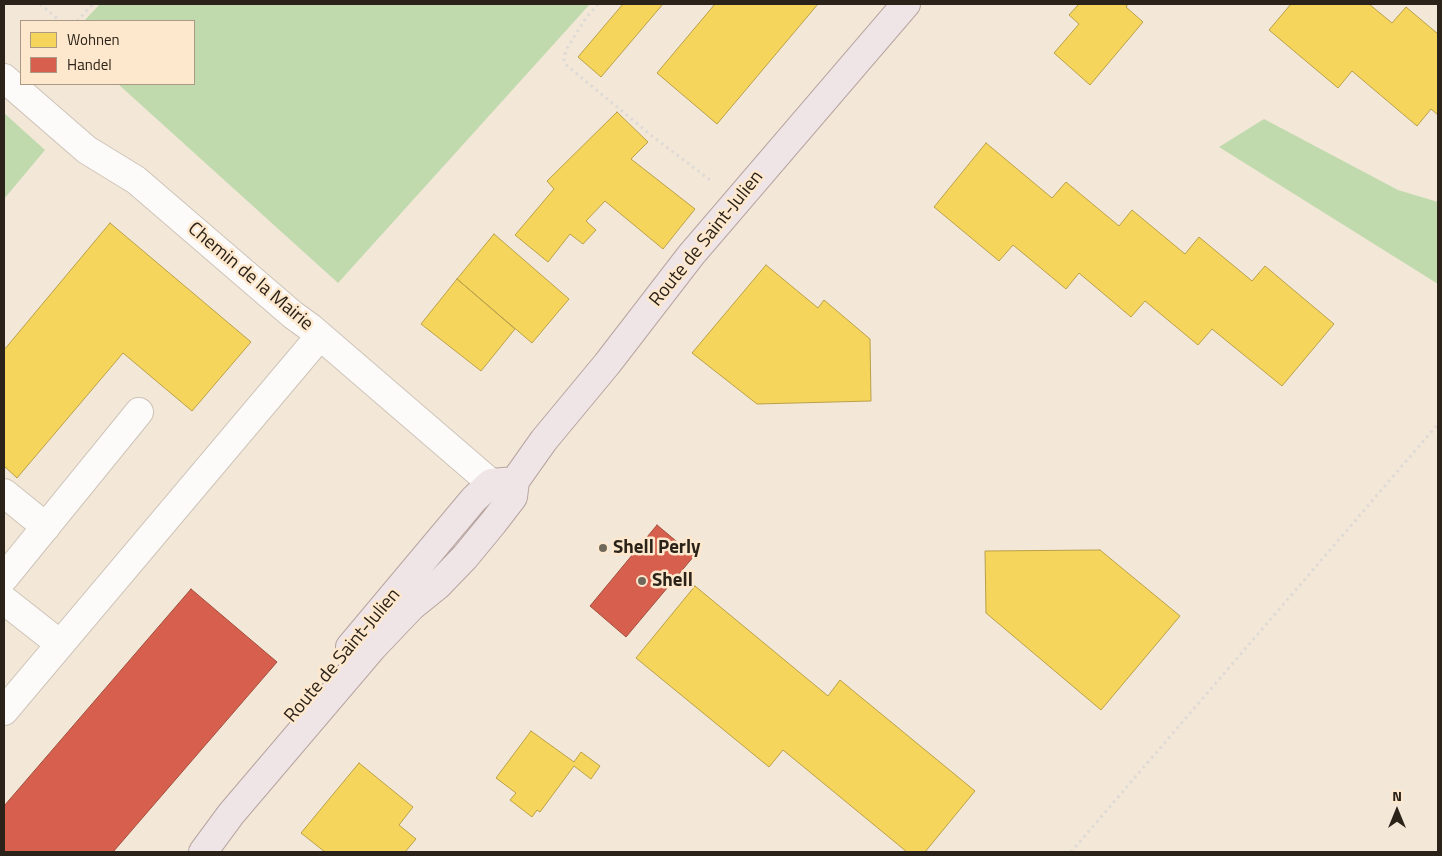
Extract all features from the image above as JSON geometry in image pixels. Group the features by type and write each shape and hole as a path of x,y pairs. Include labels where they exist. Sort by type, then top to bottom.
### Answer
{"main road":[{"name":"Route de Saint-Julien","path":"186,852 206,819 474,499 503,482 544,440 607,364 691,255 906,4"},
{"name":"Route de Saint-Julien","path":"203,852 231,814 373,647 412,606 438,585 482,537 513,497 503,482"}],"street":[{"name":"Chemin de la Mairie","path":"4,78 87,150 136,180 320,336 503,482"},
{"path":"4,711 320,336"},
{"path":"4,578 139,412"},
{"path":"4,494 46,527"},
{"path":"4,600 60,644"}],"path":[{"path":"40,4 59,20"},
{"path":"78,20 93,4"},
{"path":"598,4 586,18 566,50 565,64 652,136 711,181"},
{"path":"1071,852 1438,424"}],"green space":[{"path":"100,4 590,4 338,283 119,85 195,85 195,20 85,20"},
{"path":"4,113 45,150 4,199"},
{"path":"1264,119 1398,190 1438,202 1438,284 1219,147"}],"building: Wohnen":[{"path":"623,4 663,4 601,77 578,57"},
{"path":"715,4 818,4 717,124 657,73"},
{"path":"1079,4 1128,4 1126,7 1143,22 1090,85 1054,53 1079,24 1069,15"},
{"path":"1291,4 1369,4 1392,23 1406,7 1438,34 1438,115 1431,109 1417,126 1352,71 1338,88 1269,30"},
{"path":"617,112 648,142 631,159 695,209 663,249 605,201 586,221 596,230 583,244 570,234 548,262 515,235 554,189 547,181"},
{"path":"986,143 1052,198 1066,182 1119,226 1132,210 1185,254 1199,237 1252,281 1265,266 1334,324 1282,386 1212,329 1198,345 1145,301 1131,317 1079,273 1066,289 1013,245 999,261 934,207"},
{"path":"110,223 251,342 192,411 123,353 17,478 4,466 4,350"},
{"path":"494,234 569,299 532,343 457,279"},
{"path":"766,265 818,308 824,300 870,339 871,401 757,404 692,353"},
{"path":"457,279 515,329 481,371 421,324"},
{"path":"1100,550 1180,616 1101,710 986,613 985,551"},
{"path":"695,586 828,696 840,680 975,791 925,852 907,852 783,750 769,767 636,658"},
{"path":"531,731 574,762 581,752 600,766 591,779 574,766 540,812 537,810 532,817 510,800 516,793 496,778"},
{"path":"359,763 413,807 399,825 416,839 405,852 325,852 301,833"}],"building: Handel":[{"name":"Shell","path":"657,525 694,556 626,637 590,606"},
{"path":"191,589 277,662 113,852 4,852 4,806"}],"place":[{"name":"Shell Perly","path":"603,548"},
{"name":"Shell","path":"642,581"}]}
